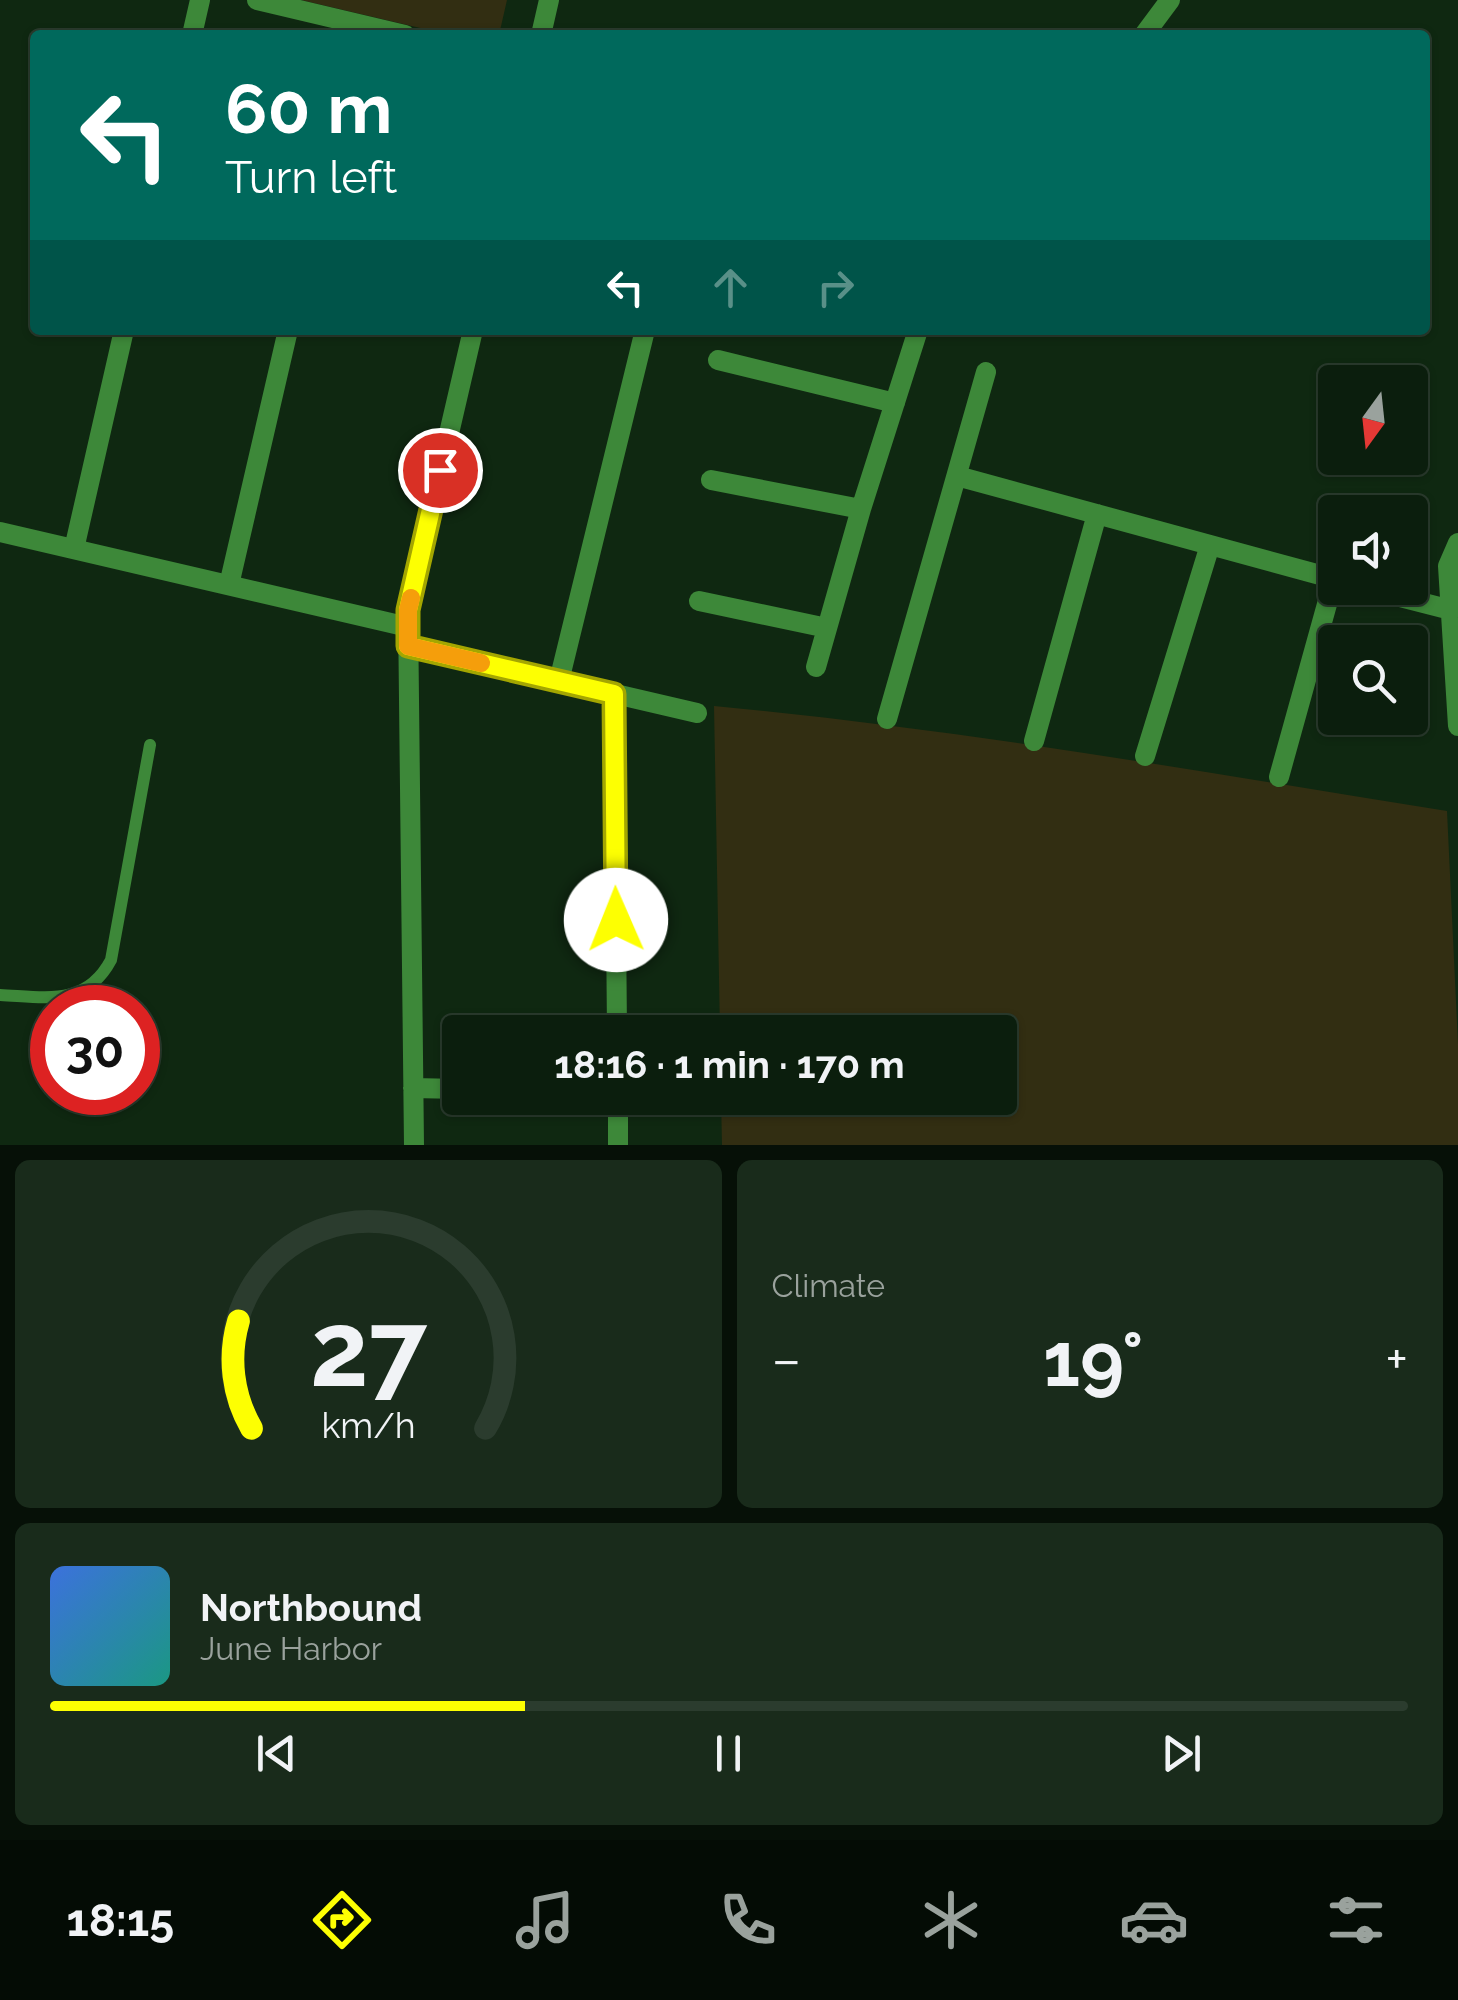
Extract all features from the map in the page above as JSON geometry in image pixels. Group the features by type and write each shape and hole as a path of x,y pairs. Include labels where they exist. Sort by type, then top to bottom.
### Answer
{"street":[{"path":"193,30 200,0"},
{"path":"257,0 358,30"},
{"path":"542,30 549,0"},
{"path":"1148,30 1170,0"},
{"path":"74,549 123,335"},
{"path":"229,585 287,335"},
{"path":"414,1145 408,610 472,335"},
{"path":"559,681 644,335"},
{"path":"816,666 916,335"},
{"path":"718,360 895,402"},
{"path":"886,719 986,372"},
{"path":"957,476 1318,575"},
{"path":"711,480 861,509"},
{"path":"1034,740 1097,514"},
{"path":"0,532 229,585 559,681 697,713"},
{"path":"1458,543 1448,566 1458,726"},
{"path":"1145,756 1210,545"},
{"path":"699,602 827,628"},
{"path":"1428,604 1451,610"},
{"path":"1278,777 1327,605"},
{"path":"614,694 617,1015"},
{"path":"413,1088 442,1089"},
{"path":"618,1115 618,1145"}],"lane":[{"path":"0,995 76,994 104,974 111,960 150,745"}],"shaded area":[{"path":"301,0 507,0 500,30 429,30"},
{"path":"714,706 990,739 1447,811 1458,1044 1458,1145 722,1145 721,1115 1017,1115 1017,1015 720,1015"}],"slow traffic":[{"path":"411,598 408,646 481,663"}],"route":[{"path":"440,470 408,610 408,646 614,694 616,920"}]}
